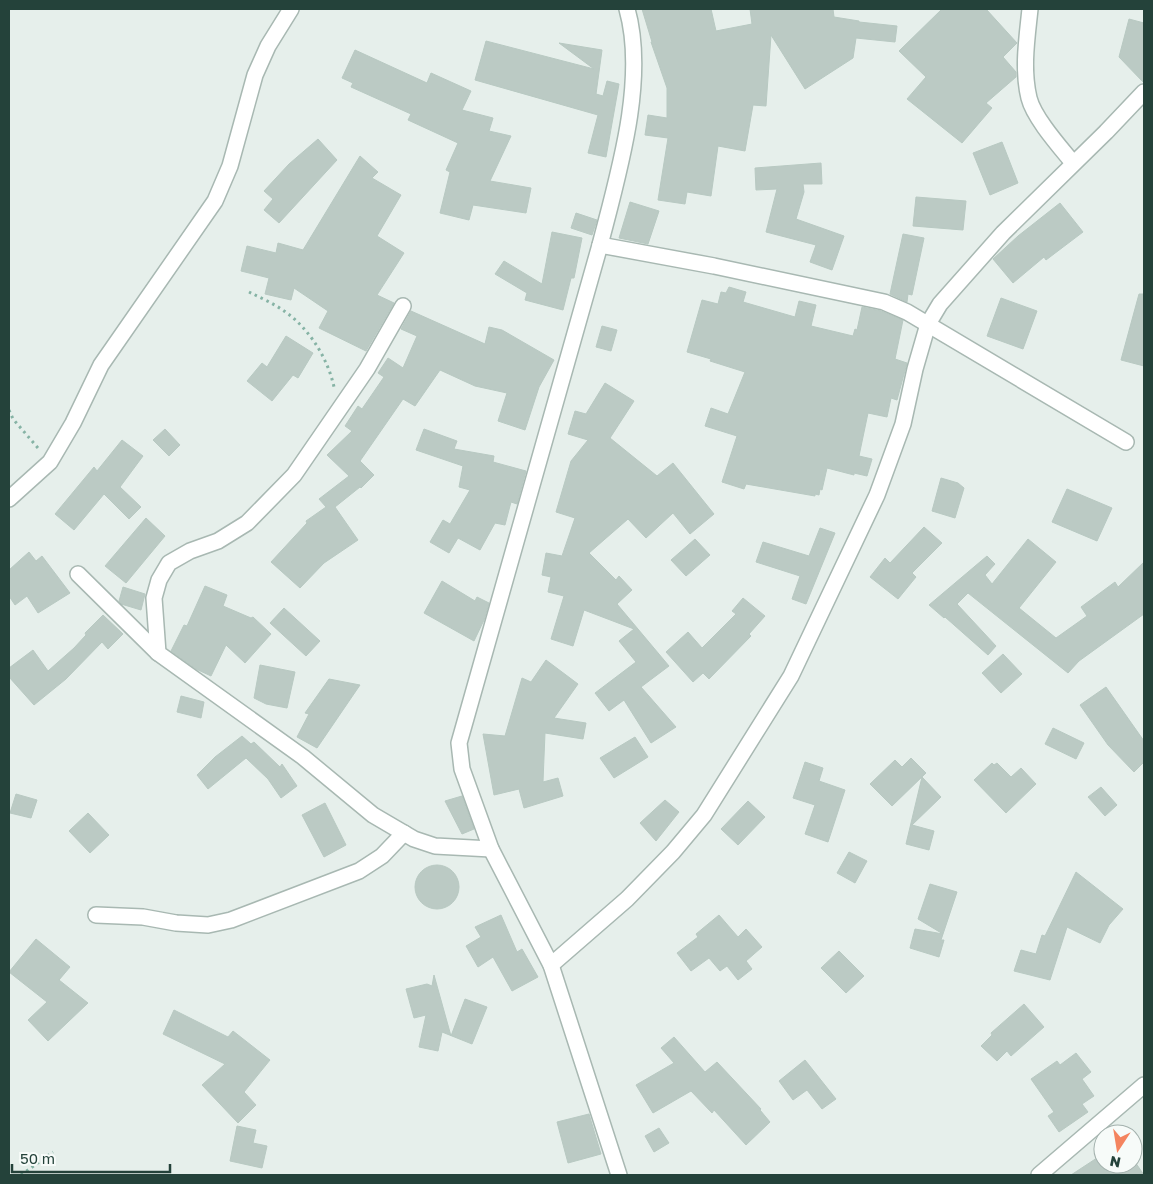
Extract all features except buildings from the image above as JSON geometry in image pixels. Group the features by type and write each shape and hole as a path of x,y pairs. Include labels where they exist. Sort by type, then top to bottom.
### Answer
{"street":[{"path":"9,499 50,462 73,422 101,365 215,200 230,166 255,76 268,46 291,9"},
{"path":"619,1175 551,965 491,850 462,769 460,743 600,245 620,165 632,93 633,50 627,9"},
{"path":"1030,9 1025,63 1030,100 1046,129 1073,163"},
{"path":"551,965 627,899 673,852 704,815 791,676 877,495 903,424 915,369 928,324 952,288 1144,92"},
{"path":"600,245 714,266 884,302 928,324 1126,442"},
{"path":"158,653 154,598 159,580 169,563 190,551 218,541 247,523 294,475 367,369 404,306"},
{"path":"78,574 158,653 303,757 373,815 414,839 435,846 491,850"},
{"path":"96,915 208,925 231,920 359,871 382,856 404,833"},
{"path":"1038,1175 1144,1085"}],"path":[{"path":"249,292 287,313 311,338 330,369 339,409"},
{"path":"9,410 13,419 50,462"},
{"path":"21,1175 53,1152"}]}
